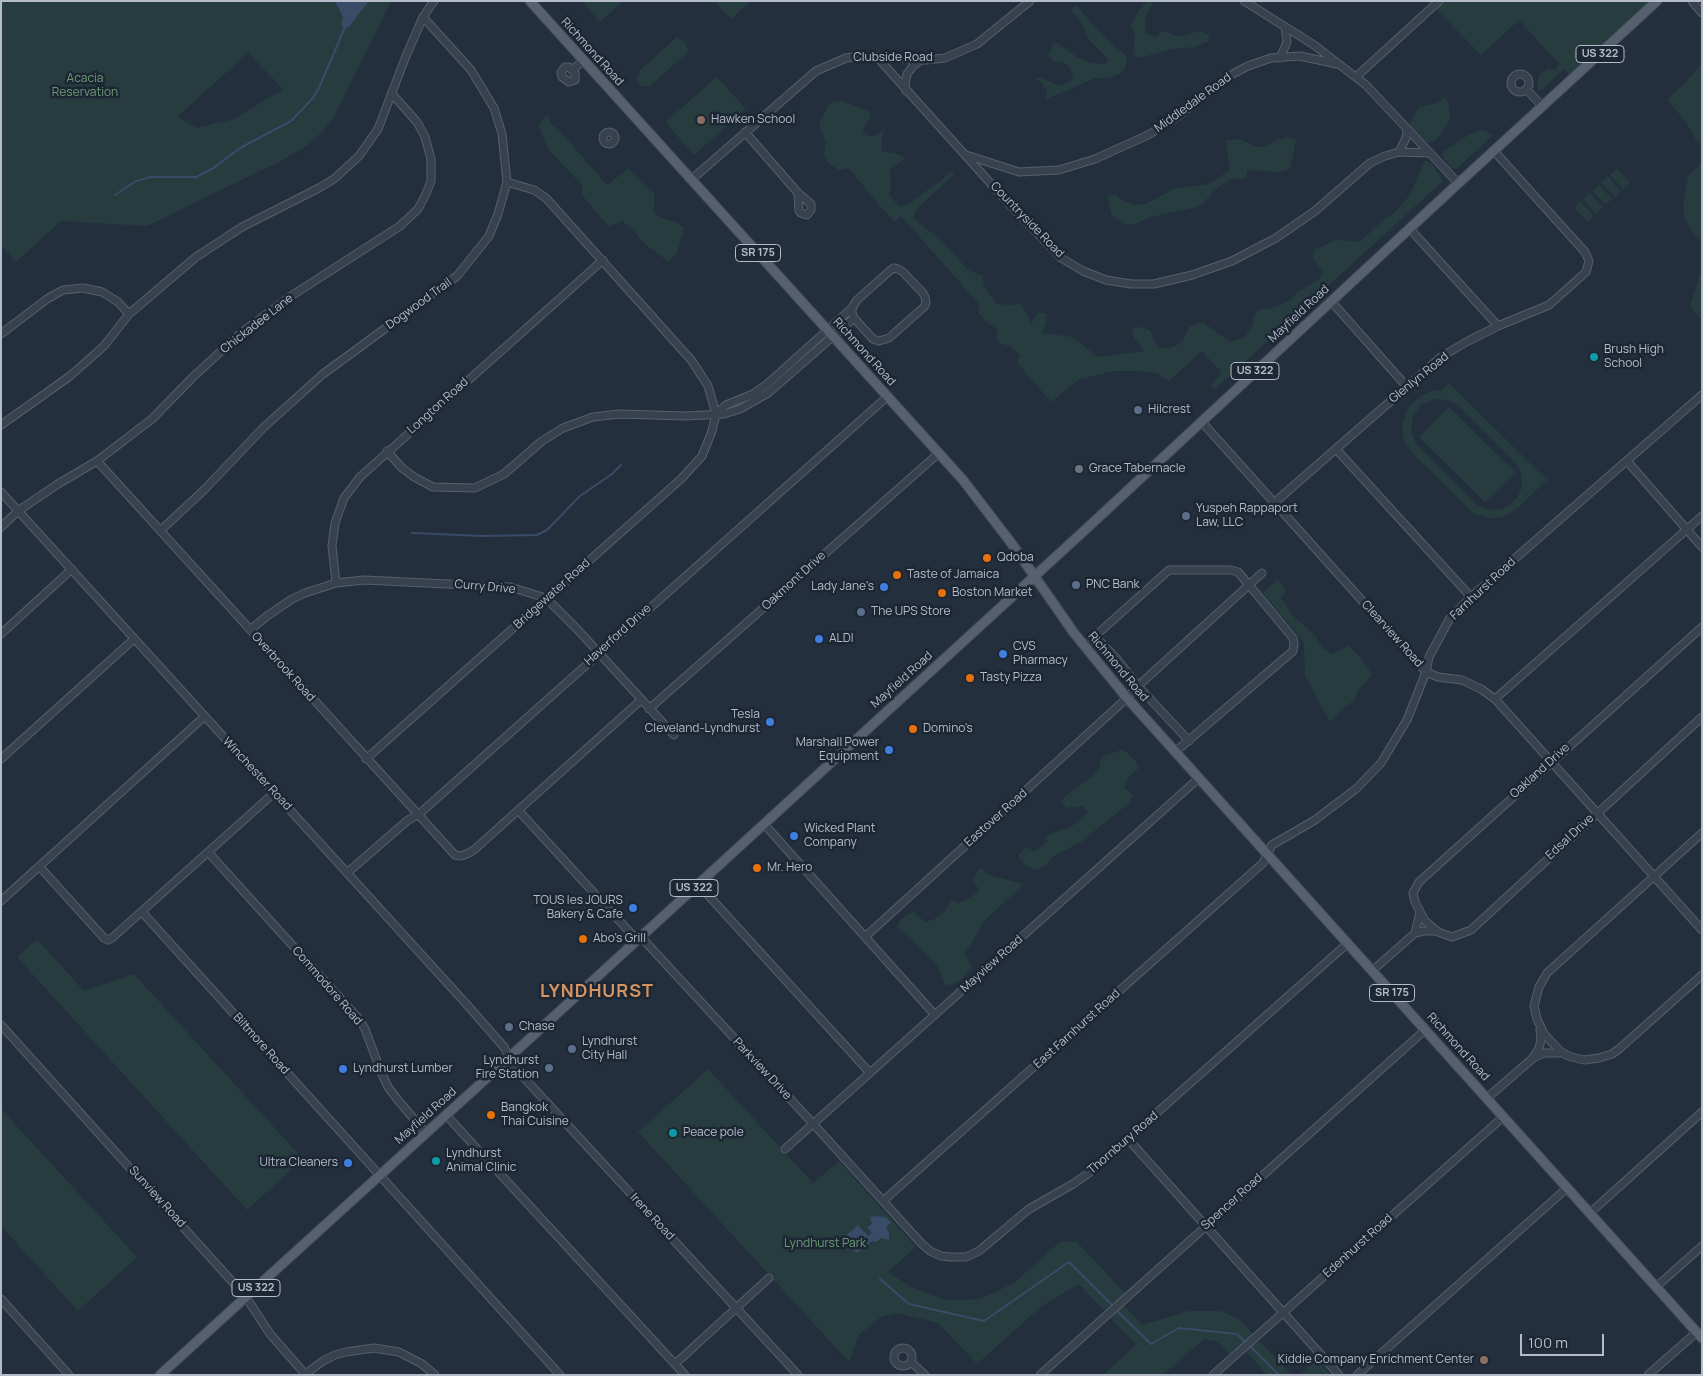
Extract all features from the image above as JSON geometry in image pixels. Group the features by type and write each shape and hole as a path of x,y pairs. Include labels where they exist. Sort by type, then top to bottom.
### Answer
{"main road":[{"name":"Richmond Road","path":"530,1 939,452 984,507 1084,646 1128,698 1699,1335"},
{"name":"Mayfield Road","path":"160,1375 639,939 1657,1"}],"street":[{"path":"1,425 70,376 104,346 129,314 196,257 242,227 334,179 359,156 378,129 423,17 434,1"},
{"name":"Clubside Road","path":"691,180 816,71 846,58 860,56 921,60 945,58 977,44 1030,1"},
{"path":"1244,1 1314,45 1366,85 1458,183"},
{"path":"1356,77 1438,1"},
{"path":"1692,1 1702,12"},
{"name":"Dogwood Trail","path":"160,531 204,490 264,428 324,374 458,276 489,236 498,214 507,182 502,134 494,108 471,70 423,17"},
{"path":"1280,58 1287,42 1285,26"},
{"name":"Countryside Road","path":"876,56 906,91 1061,258 1084,271 1106,280 1130,284 1154,284 1192,275 1232,261 1276,238 1315,211 1370,163 1384,156 1399,152 1430,153"},
{"name":"Middledale Road","path":"966,155 1019,172 1059,170 1096,159 1148,135 1177,117 1229,76 1248,66 1271,58 1300,56 1337,64"},
{"path":"906,91 907,74 921,60"},
{"path":"572,70 583,61"},
{"path":"1526,89 1543,107"},
{"name":"Chickadee Lane","path":"1,527 18,511 97,461 152,420 194,376 241,334 288,298 400,226 418,208 426,194 430,181 431,159 425,137 417,122 392,94"},
{"path":"1399,152 1406,138 1407,129"},
{"path":"745,132 798,192"},
{"name":"Glenlyn Road","path":"1274,504 1441,358 1468,341 1498,326 1549,305 1588,269 1588,256 1494,151"},
{"path":"507,182 534,190 546,198 603,260 696,367 708,386 716,414"},
{"path":"1410,229 1498,326"},
{"name":"Longton Road","path":"336,582 332,546 335,523 344,498 360,477 603,260"},
{"path":"830,333 857,300 891,269 895,268 903,272 922,292 926,300 924,307 889,338 882,341 873,339 854,318 852,308"},
{"path":"1,334 47,299 63,290 83,288 102,292 118,302 129,314"},
{"path":"1332,301 1407,387"},
{"path":"387,451 402,468 414,477 433,486 475,488 504,474 542,441 563,428 593,417 619,414 686,416 716,414 726,405 742,400 766,385 830,333 854,318"},
{"name":"Farnhurst Road","path":"1267,854 1272,845 1334,807 1357,788 1380,762 1406,720 1426,672 1429,657 1450,618 1702,395"},
{"name":"Haverford Drive","path":"347,873 408,820 418,815 598,652 888,396"},
{"name":"Bridgewater Road","path":"366,759 674,486 692,468 706,447 716,414"},
{"name":"Clearview Road","path":"1201,422 1426,672 1438,677 1462,680 1481,689 1495,699 1702,930"},
{"path":"1336,449 1472,597"},
{"name":"Oakmont Drive","path":"650,709 939,452"},
{"name":"Overbrook Road","path":"97,461 455,855 469,854 518,810"},
{"path":"1627,461 1702,547"},
{"name":"Winchester Road","path":"1,492 504,1047 509,1058"},
{"path":"1495,699 1702,516"},
{"path":"1,634 72,570"},
{"path":"1084,646 1169,570 1230,570 1238,572 1293,638 1293,651 1175,752"},
{"name":"Eastover Road","path":"865,937 1128,698 1138,686 1262,573"},
{"name":"Curry Drive","path":"250,630 287,602 305,593 336,582 374,580 510,587 546,598 674,734"},
{"name":"Oakland Drive","path":"1435,929 1420,912 1413,893 1419,882 1702,626"},
{"path":"1095,636 1189,741"},
{"path":"1,759 134,639"},
{"path":"518,810 641,700"},
{"path":"1,900 204,717"},
{"name":"Edsal Drive","path":"1415,933 1435,929 1452,937 1471,930 1702,717"},
{"name":"Mayview Road","path":"785,1149 1199,778"},
{"path":"39,866 104,938 108,940 142,912 274,792"},
{"name":"Parkview Drive","path":"518,810 883,1201"},
{"path":"764,824 935,1015"},
{"path":"1566,1054 1550,1042 1536,1019 1534,1006 1539,987 1546,974 1702,833"},
{"name":"Commodore Road","path":"208,852 358,1019 365,1029 380,1072 388,1087 426,1133"},
{"name":"East Farnhurst Road","path":"883,1201 1263,863 1267,854"},
{"path":"698,884 870,1073"},
{"name":"Biltmore Road","path":"142,912 560,1375"},
{"path":"1372,971 1415,933 1420,912"},
{"name":"Thornbury Road","path":"883,1201 930,1251 941,1256 966,1257 983,1248 1029,1209 1089,1173 1348,943"},
{"path":"1487,1098 1532,1059 1544,1053 1566,1054 1584,1060 1599,1058 1620,1050 1702,974"},
{"name":"Sunview Road","path":"1,1025 246,1297 270,1334 305,1374"},
{"path":"1532,1059 1539,1048 1541,1040 1540,1027"},
{"name":"Spencer Road","path":"1040,1375 1425,1030"},
{"name":"Irene Road","path":"509,1058 520,1073 798,1375"},
{"path":"1590,1214 1702,1112"},
{"path":"446,1115 685,1375"},
{"name":"Edenhurst Road","path":"1213,1375 1503,1117"},
{"path":"1128,1139 1338,1375"},
{"path":"1357,1375 1567,1188"},
{"path":"1656,1287 1702,1246"},
{"path":"675,1364 769,1278"},
{"path":"1,1299 69,1375"},
{"path":"1648,1375 1699,1335"},
{"path":"305,1374 323,1361 334,1356 346,1352 374,1348 399,1352 422,1364 435,1375"},
{"path":"911,1362 925,1375"}],"green space":[{"name":"Acacia Reservation","path":"1,1 334,1 343,18 342,26 348,28 369,1 391,1 334,117 309,144 285,159 147,226 61,221 16,262 1,245","holes":["248,53 283,89 234,119 197,128 177,117"]},
{"path":"581,1 623,1 600,22"},
{"path":"714,1 751,1 731,19"},
{"path":"1147,1 1153,3 1145,21 1147,34 1156,37 1161,32 1166,32 1178,37 1200,31 1209,35 1209,41 1195,47 1172,49 1140,58 1133,54 1135,34 1131,24"},
{"path":"1439,1 1657,1 1573,79 1564,69 1539,91 1537,88 1539,75 1548,68 1555,70 1559,64 1519,20 1481,55 1433,6"},
{"path":"1076,6 1115,47 1123,52 1127,57 1126,65 1123,72 1110,78 1096,78 1046,99 1047,90 1040,81 1035,79 1040,77 1059,86 1070,81 1074,75 1067,65 1062,62 1053,61 1047,54 1052,50 1052,44 1057,43 1088,62 1107,63 1108,59 1090,41 1079,19 1072,12"},
{"path":"677,37 685,43 689,51 651,85 645,87 640,85 636,79 640,70"},
{"path":"1702,63 1702,146 1667,99 1684,84"},
{"path":"717,77 746,109 694,155 665,122"},
{"path":"1444,97 1448,102 1450,120 1436,140 1428,143 1409,125 1419,107 1437,103"},
{"path":"841,101 868,110 871,117 863,128 864,134 872,137 884,130 881,143 882,151 901,155 905,159 890,170 891,188 889,195 899,206 907,205 943,179 949,172 955,173 915,211 914,219 943,242 968,270 983,276 983,284 997,304 1011,305 1020,303 1031,324 1038,313 1046,314 1046,323 1042,333 1072,337 1097,357 1145,351 1134,338 1132,328 1140,327 1150,330 1159,348 1170,348 1177,345 1183,340 1189,327 1203,322 1230,342 1245,337 1253,325 1254,316 1258,310 1281,305 1292,299 1296,293 1318,280 1324,272 1313,259 1314,250 1333,241 1360,242 1383,220 1394,213 1410,195 1424,161 1432,164 1443,181 1214,390 1210,385 1221,372 1202,351 1169,381 1157,373 1115,371 1080,379 1051,402 1017,362 1020,355 1009,346 997,340 997,329 985,321 978,312 980,305 901,216 894,222 848,168 839,170 827,162 824,153 826,143 819,123 828,106 833,102"},
{"path":"547,115 552,125 559,130 607,185 629,168 654,193 654,213 664,219 676,222 684,228 677,253 669,262 646,245 622,221 609,227 582,195 582,185 547,148 539,126"},
{"path":"1481,130 1493,136 1456,169 1451,168 1442,156 1444,151 1470,134"},
{"path":"1287,137 1296,139 1290,169 1282,172 1247,170 1246,178 1229,180 1215,190 1202,204 1193,208 1150,217 1132,225 1124,224 1111,214 1108,197 1115,194 1122,200 1135,205 1146,204 1176,188 1206,185 1230,170 1226,141 1242,140 1257,147 1265,147"},
{"path":"1702,163 1702,242 1691,231 1685,217 1683,205 1688,176"},
{"path":"1617,168 1630,183 1623,189 1610,175"},
{"path":"1608,176 1621,191 1615,197 1601,182"},
{"path":"1599,185 1612,199 1605,205 1592,191"},
{"path":"1590,193 1603,207 1596,214 1583,199"},
{"path":"1581,201 1594,216 1587,222 1574,207"},
{"path":"1702,267 1702,320 1690,307"},
{"path":"1449,383 1547,480 1508,515 1489,518 1473,513 1407,446 1403,436 1402,425 1408,408 1419,397 1432,391 1441,390","holes":["1434,399 1448,400 1457,404 1517,464 1521,473 1522,487 1518,496 1504,508 1495,510 1485,509 1477,505 1416,444 1411,431 1413,417 1421,405"]},
{"path":"1449,407 1515,472 1485,502 1419,437"},
{"path":"1278,579 1286,591 1281,598 1295,618 1314,634 1322,647 1332,654 1349,645 1372,675 1357,691 1355,700 1342,709 1330,722 1305,676 1304,643 1263,593"},
{"path":"1124,750 1136,761 1139,768 1128,778 1124,788 1133,795 1129,803 1081,842 1054,856 1046,866 1032,869 1024,864 1018,856 1025,847 1035,851 1048,842 1045,836 1072,826 1088,813 1083,806 1067,808 1062,803 1064,797 1093,776 1099,767 1101,757"},
{"path":"981,868 988,875 1024,884 984,921 971,944 964,952 972,969 959,981 949,986 944,983 938,967 897,927 900,920 914,912 925,922 933,920 944,912 952,900 957,903 977,893 979,889 973,882 978,870"},
{"path":"37,939 84,991 134,974 303,1159 247,1210 17,957"},
{"name":"Lyndhurst Park","path":"708,1069 813,1183 839,1161 916,1247 888,1272 911,1287 946,1300 980,1299 1014,1283 1061,1241 1077,1242 1128,1296 1121,1302 1142,1325 1189,1311 1220,1311 1240,1320 1292,1375 1267,1375 1243,1348 1232,1357 1218,1342 1204,1339 1163,1375 1103,1375 1136,1345 1079,1284 1042,1306 977,1364 938,1323 897,1313 881,1317 859,1335 849,1362 638,1132"},
{"path":"1,1109 137,1257 78,1311 1,1226"},
{"path":"1316,1360 1331,1375 1299,1375"}],"water":[{"path":"334,1 369,1 348,28 341,26 343,18"},
{"path":"870,1217 885,1217 891,1222 886,1228 889,1233 889,1240 881,1238 876,1242 872,1241 857,1253 853,1249 856,1246 852,1242 844,1248 839,1242 858,1225 868,1236 872,1233 867,1227 872,1224"}],"waterway":[{"path":"115,195 136,181 151,177 196,177 212,169 240,148 291,121 313,98 319,88 345,27"},
{"path":"412,533 482,536 537,535 547,530 580,496 612,474 621,465"},
{"path":"880,1279 909,1304 984,1321 1069,1262 1113,1306"},
{"path":"1116,1310 1151,1344 1179,1328 1237,1334 1246,1343"},
{"path":"1250,1346 1279,1375"}],"place":[{"name":"Hawken School","path":"701,120"},
{"name":"Brush High School","path":"1594,357"},
{"name":"Hilcrest","path":"1138,410"},
{"name":"Grace Tabernacle","path":"1079,469"},
{"name":"Yuspeh Rappaport Law, LLC","path":"1186,516"},
{"name":"Qdoba","path":"987,558"},
{"name":"Taste of Jamaica","path":"897,575"},
{"name":"PNC Bank","path":"1076,585"},
{"name":"Lady Jane's","path":"884,587"},
{"name":"Boston Market","path":"942,593"},
{"name":"The UPS Store","path":"861,612"},
{"name":"ALDI","path":"819,639"},
{"name":"CVS Pharmacy","path":"1003,654"},
{"name":"Tasty Pizza","path":"970,678"},
{"name":"Tesla Cleveland-Lyndhurst","path":"770,722"},
{"name":"Domino's","path":"913,729"},
{"name":"Marshall Power Equipment","path":"889,750"},
{"name":"Wicked Plant Company","path":"794,836"},
{"name":"Mr. Hero","path":"757,868"},
{"name":"TOUS les JOURS Bakery & Cafe","path":"633,908"},
{"name":"Abo's Grill","path":"583,939"},
{"name":"Chase","path":"509,1027"},
{"name":"Lyndhurst City Hall","path":"572,1049"},
{"name":"Lyndhurst Fire Station","path":"549,1068"},
{"name":"Lyndhurst Lumber","path":"343,1069"},
{"name":"Bangkok Thai Cuisine","path":"491,1115"},
{"name":"Peace pole","path":"673,1133"},
{"name":"Lyndhurst Animal Clinic","path":"436,1161"},
{"name":"Ultra Cleaners","path":"348,1163"},
{"name":"Kiddie Company Enrichment Center","path":"1484,1360"}],"district":[{"name":"LYNDHURST","path":"597,992"}]}
